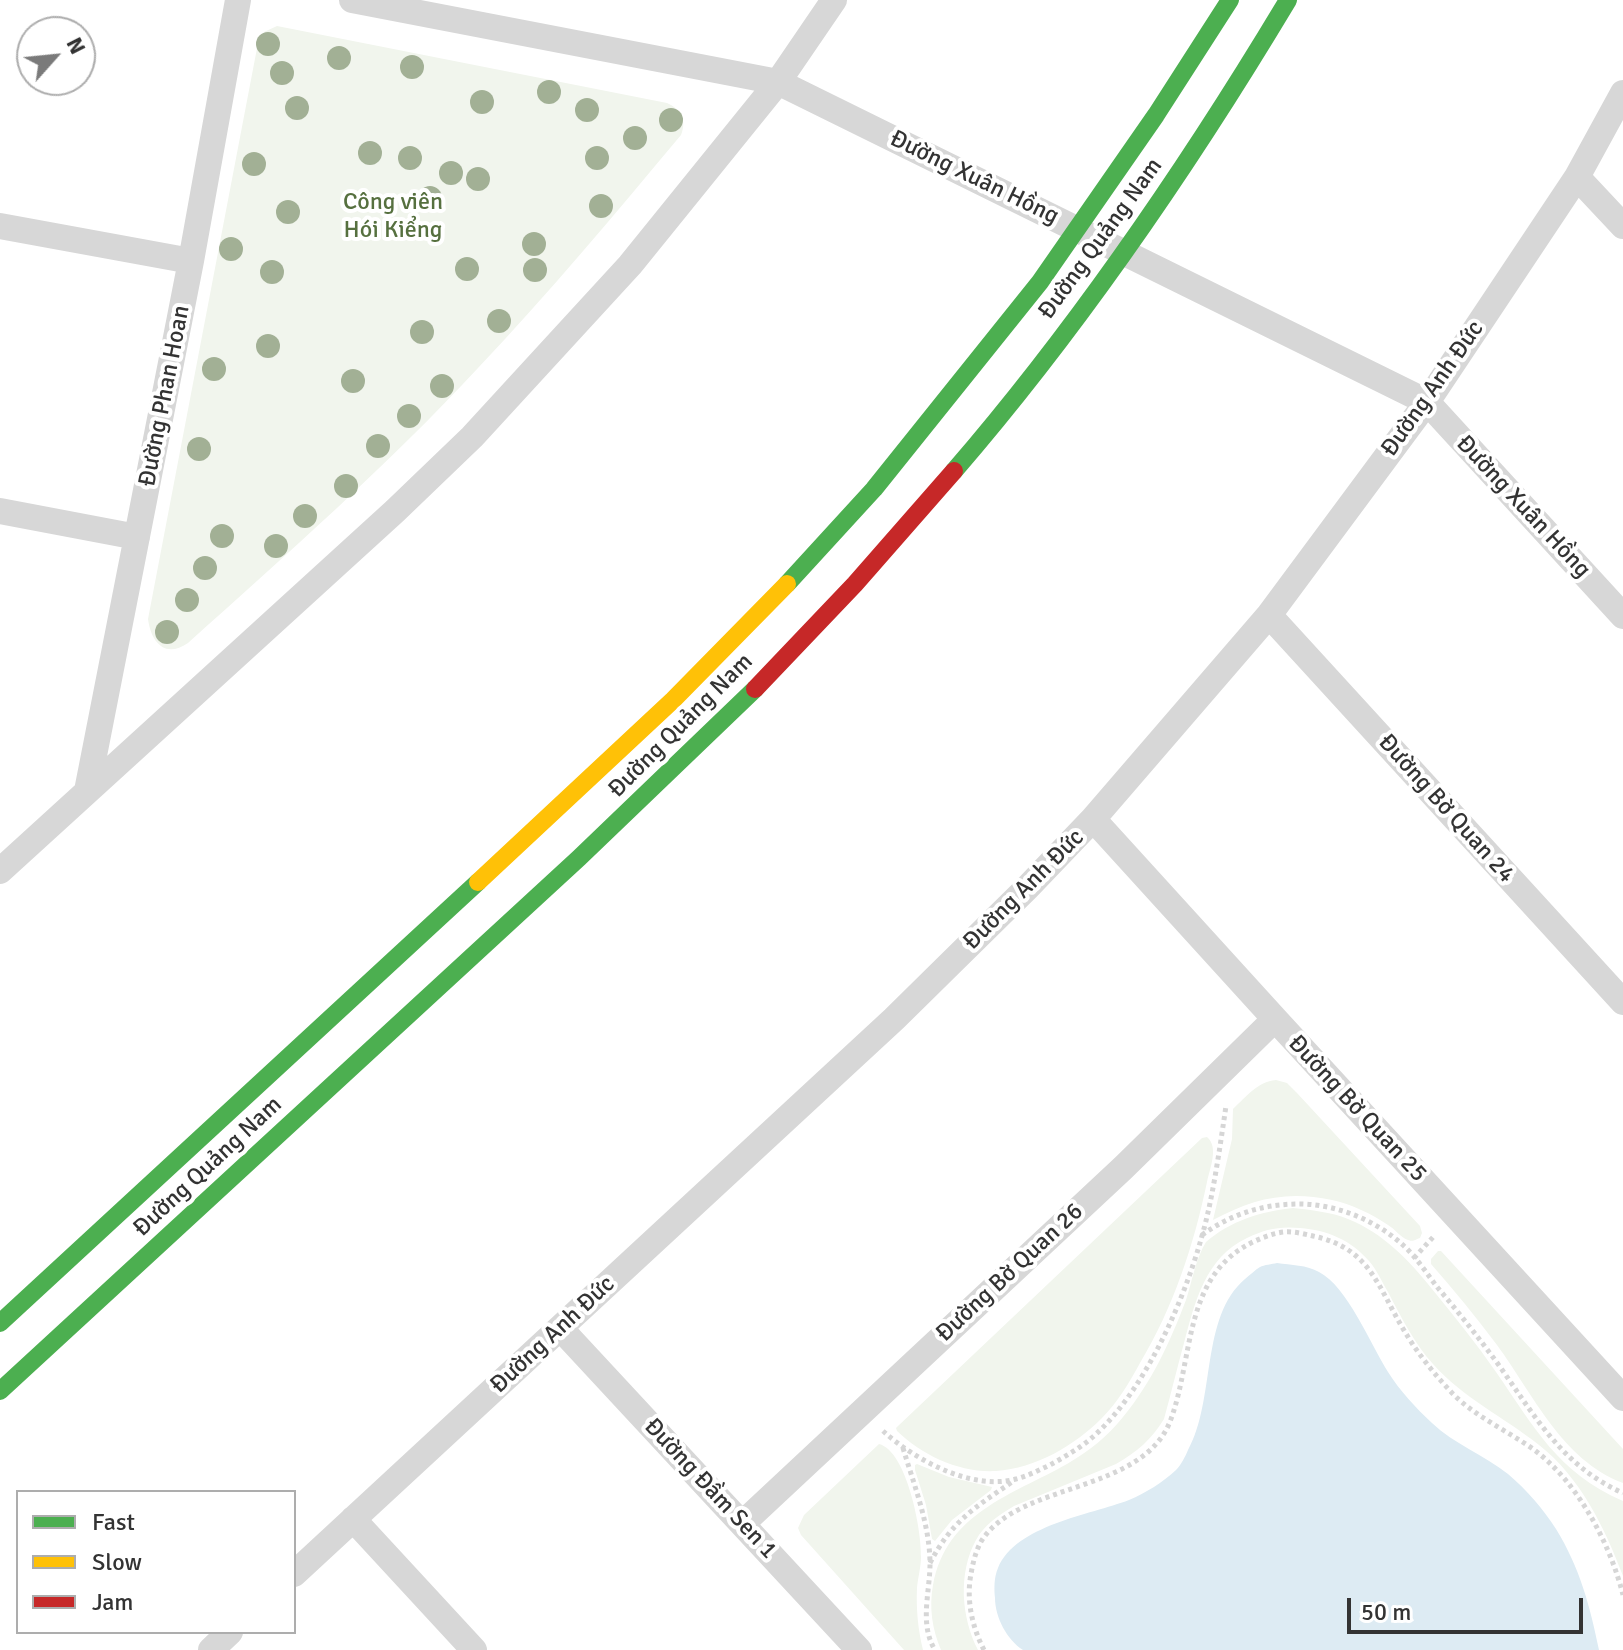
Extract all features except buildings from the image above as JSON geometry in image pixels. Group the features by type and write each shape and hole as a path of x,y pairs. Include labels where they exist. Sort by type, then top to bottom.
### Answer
{"main road":[{"name":"Đường Quảng Nam","path":"0,1323 566,801 760,612 874,489 1020,307 1156,115 1230,0"},
{"name":"Đường Quảng Nam","path":"0,1391 606,834 841,600 998,418 1125,254 1288,0"}],"street":[{"name":"Đường Phan Hoan","path":"87,791 191,261 238,0"},
{"name":"Đường Xuân Hồng","path":"352,0 778,82 1427,402 1623,616"},
{"path":"0,871 472,437 630,265 778,82 834,0"},
{"name":"Đường Anh Đức","path":"296,1572 894,1019 1093,819 1269,615 1427,402 1577,177 1623,93"},
{"path":"1577,177 1623,226"},
{"path":"0,226 191,261"},
{"path":"0,511 137,537"},
{"name":"Đường Bờ Quan 24","path":"1269,615 1623,1002"},
{"name":"Đường Bờ Quan 25","path":"1093,819 1623,1398"},
{"name":"Đường Bờ Quan 26","path":"743,1523 1123,1168 1275,1019"},
{"name":"Đường Đầm Sen 1","path":"561,1329 859,1650"},
{"path":"353,1519 474,1650"},
{"path":"211,1650 228,1634"}],"path":[{"path":"930,1564 942,1541 959,1520 1015,1480 1073,1452 1109,1422 1131,1395 1176,1309 1201,1236 1220,1153 1227,1101"},
{"path":"1201,1236 1247,1212 1283,1204 1307,1204 1338,1210 1364,1219 1386,1232 1414,1258 1563,1452 1586,1472 1623,1493"},
{"path":"984,1650 976,1634 969,1599 973,1561 983,1540 1014,1513 1130,1465 1148,1452 1170,1422 1194,1319 1212,1276 1227,1258 1243,1247 1285,1232 1330,1239 1366,1264 1405,1332 1455,1396 1479,1415 1534,1449 1571,1486 1603,1539 1623,1595"},
{"path":"1414,1258 1438,1232"},
{"path":"881,1428 903,1447 939,1468 966,1477 992,1481 1015,1480"},
{"path":"903,1447 921,1511 930,1564 926,1621 935,1650"}],"green space":[{"name":"Công viên Hói Kiểng","path":"277,26 667,103 682,116 683,130 556,282 408,440 188,643 180,648 166,649 152,635 148,619 258,43 264,32"},
{"path":"1276,1080 1287,1083 1297,1093 1420,1226 1420,1238 1408,1240 1361,1210 1315,1197 1270,1198 1213,1220 1232,1139 1233,1109 1258,1087"},
{"path":"1207,1137 1213,1152 1211,1164 1181,1276 1152,1342 1123,1392 1102,1418 1054,1454 1026,1465 996,1471 969,1469 943,1461 918,1448 897,1431 898,1426 1202,1138"},
{"path":"1293,1208 1348,1219 1394,1248 1473,1340 1549,1447 1581,1476 1623,1501 1623,1576 1590,1504 1567,1472 1539,1445 1470,1397 1433,1364 1408,1330 1374,1268 1362,1254 1329,1234 1310,1229 1279,1228 1266,1230 1233,1247 1212,1269 1193,1312 1164,1419 1149,1439 1116,1464 1014,1506 983,1530 970,1553 964,1581 968,1624 978,1650 941,1650 935,1634 931,1601 940,1560 952,1540 984,1509 1075,1459 1117,1424 1143,1390 1167,1346 1206,1242 1225,1228 1247,1218"},
{"path":"1438,1251 1623,1449 1623,1483 1583,1459 1551,1424 1497,1345 1431,1264"},
{"path":"879,1444 898,1461 916,1512 921,1557 917,1612 923,1650 904,1650 798,1528 804,1515"},
{"path":"917,1464 949,1477 992,1487 952,1520 935,1541 915,1470"}],"shaded area":[{"path":"1277,1263 1309,1268 1329,1279 1349,1303 1381,1361 1414,1405 1441,1430 1508,1474 1540,1507 1556,1529 1578,1573 1599,1650 1023,1650 1007,1634 996,1605 995,1583 998,1568 1007,1553 1037,1532 1135,1497 1176,1470 1197,1430 1221,1315 1231,1295 1245,1279 1260,1267"}],"traffic: fast":[{"path":"787,584 874,489 1040,282 1156,115 1230,0"},
{"path":"954,471 1045,359 1131,243 1212,123 1288,0"},
{"path":"0,1391 579,858 755,689"},
{"path":"0,1323 478,882"}],"traffic: slow":[{"path":"478,882 673,700 787,584"}],"traffic: jam":[{"path":"755,689 855,584 954,471"}]}
